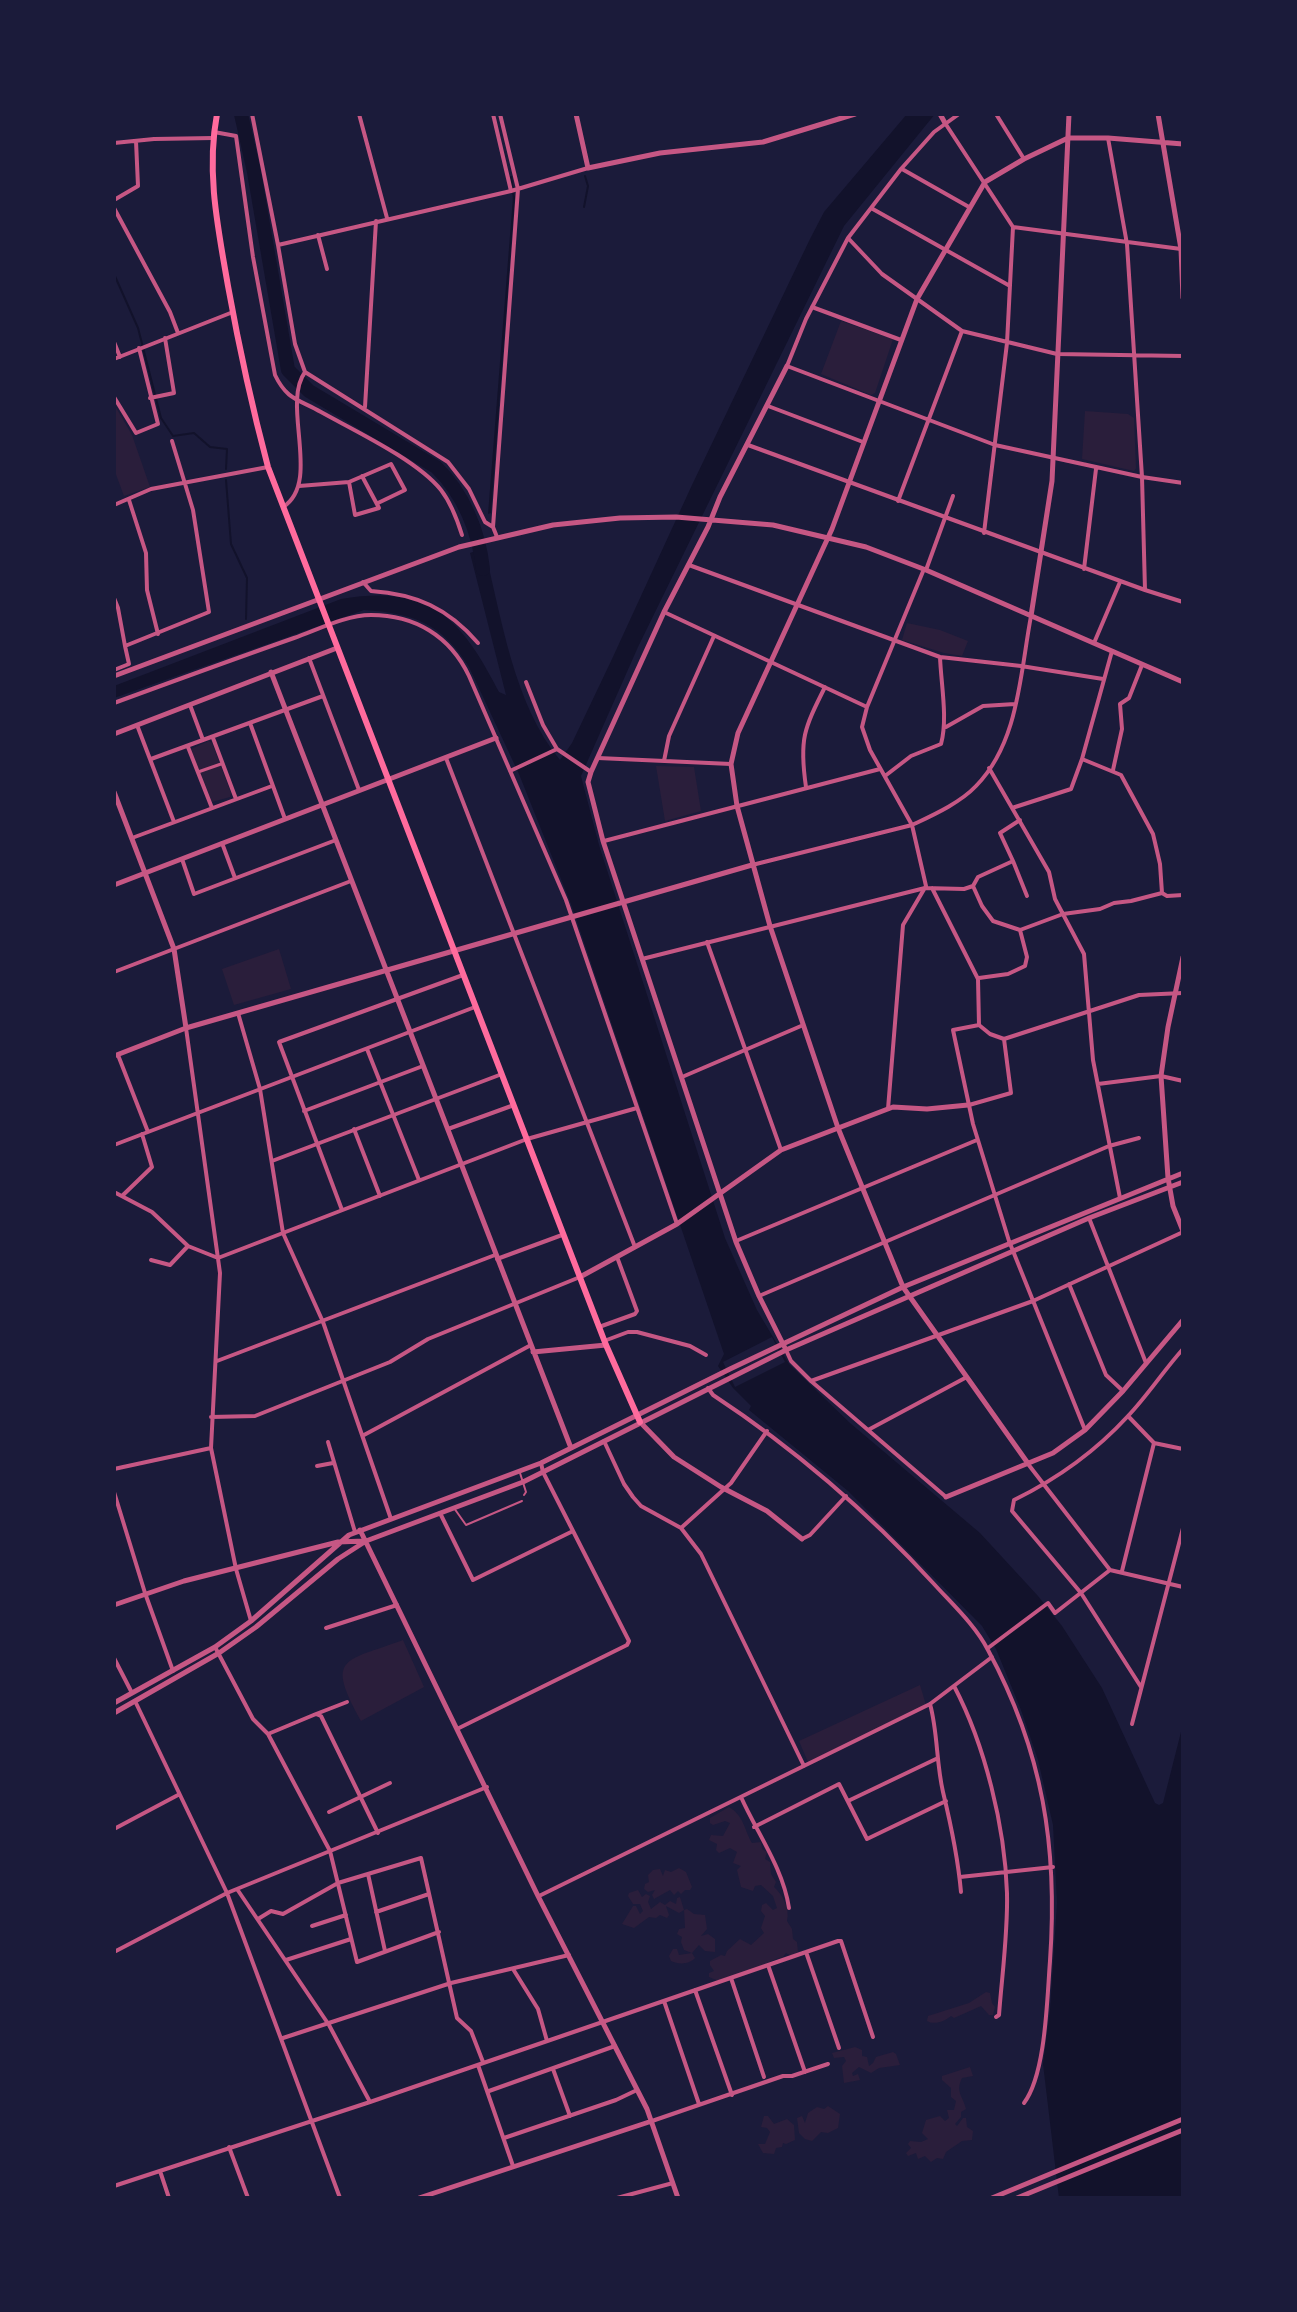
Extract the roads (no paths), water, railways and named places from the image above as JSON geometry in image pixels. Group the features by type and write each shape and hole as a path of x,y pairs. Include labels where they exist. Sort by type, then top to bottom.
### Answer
{"main road":[{"path":"217,114 213,135 214,204 246,386 268,467 605,1343 640,1422"}],"street":[{"path":"252,114 303,373 298,397 299,486 293,501 283,507"},
{"path":"359,114 387,218"},
{"path":"493,114 511,191"},
{"path":"497,537 493,527 518,189 500,114"},
{"path":"576,114 588,168"},
{"path":"278,245 511,191 588,168 660,153 763,142 855,114"},
{"path":"940,114 1013,227 1007,343 984,533"},
{"path":"959,114 945,123 901,169 848,238 664,612 588,782 603,841 736,1242 791,1361 811,1381 946,1497 1053,1453 1085,1430 1123,1391 1183,1320"},
{"path":"996,114 1024,159"},
{"path":"148,1132 116,1056 186,1028 454,950 752,865 912,825 975,788 1004,745 1012,726 1054,458 1069,114"},
{"path":"1158,114 1182,249 1183,298"},
{"path":"114,143 236,136 253,257 275,375 285,394 298,397 428,477 448,499 462,535"},
{"path":"1183,144 1068,138 985,182 917,299 849,483 738,733 731,764 737,806 752,865 801,1026 838,1128 903,1287 1043,1486 1110,1570 1183,1587"},
{"path":"1108,138 1127,244 1142,477 1145,590"},
{"path":"114,200 138,186 136,141"},
{"path":"901,169 969,207"},
{"path":"114,208 170,312 178,333"},
{"path":"871,208 1010,286"},
{"path":"365,408 376,221"},
{"path":"1013,227 1182,249"},
{"path":"318,235 327,269"},
{"path":"848,238 882,274 962,331 1057,354 1183,356"},
{"path":"812,307 901,340"},
{"path":"114,342 117,358 233,312"},
{"path":"898,501 962,331"},
{"path":"150,398 174,393 165,338"},
{"path":"114,397 136,433 158,424 150,398 142,346"},
{"path":"787,366 995,445 1183,483"},
{"path":"303,373 365,408 448,462 469,489 485,522 493,527"},
{"path":"768,406 863,442"},
{"path":"125,646 209,612 193,510 172,441"},
{"path":"748,445 1039,554 1183,602"},
{"path":"299,486 349,482 391,464 405,490 378,503"},
{"path":"114,505 151,489 268,467"},
{"path":"1084,569 1096,467"},
{"path":"349,482 355,515 379,508 362,476"},
{"path":"953,496 867,707 862,727 880,769 912,825 928,888 978,979 979,1025 990,1034 1004,1039 1139,995 1183,993"},
{"path":"129,499 146,553 147,590 158,634"},
{"path":"114,676 465,545 582,521 676,517 773,525 866,547 1183,682"},
{"path":"689,565 940,657 1103,679"},
{"path":"363,582 371,591 410,596 432,604 465,628 478,643"},
{"path":"1094,643 1120,582"},
{"path":"114,598 129,664 114,670"},
{"path":"664,612 867,707"},
{"path":"114,703 328,626 367,615 417,623 440,636 463,662 512,770 572,916 677,1224"},
{"path":"664,761 669,736 714,636"},
{"path":"114,734 337,648"},
{"path":"1012,808 1071,789 1112,651"},
{"path":"885,776 911,756 941,744 946,727 942,709 940,657"},
{"path":"309,658 359,791"},
{"path":"1113,770 1122,729 1120,704 1129,698 1143,664"},
{"path":"271,672 571,1448"},
{"path":"526,682 543,725 559,750 591,772"},
{"path":"806,787 802,759 805,729 825,687"},
{"path":"151,759 323,696"},
{"path":"946,727 983,706 1015,704"},
{"path":"190,705 203,740"},
{"path":"250,723 285,819"},
{"path":"137,725 174,822"},
{"path":"212,737 236,799"},
{"path":"114,885 496,738"},
{"path":"188,746 212,808"},
{"path":"512,770 559,750"},
{"path":"446,758 635,1247"},
{"path":"598,758 731,764"},
{"path":"1082,759 1121,775 1153,834 1162,893"},
{"path":"198,772 222,763"},
{"path":"989,768 1049,872 1055,899 1084,954 1093,1060 1120,1198"},
{"path":"603,841 880,769"},
{"path":"132,838 272,786"},
{"path":"114,792 117,809 132,838 174,949 200,1112 220,1273 211,1448 236,1569 251,1621"},
{"path":"1020,820 1000,833 1027,896"},
{"path":"182,859 194,894 336,840"},
{"path":"222,843 235,878"},
{"path":"642,959 928,888 964,889 973,886 978,877 1013,861"},
{"path":"114,972 351,881"},
{"path":"973,886 993,921 1020,930 1063,914 1100,909 1114,903 1162,893 1167,896 1183,895"},
{"path":"888,1109 903,925 928,888"},
{"path":"978,979 1008,974 1025,966 1027,957 1020,930"},
{"path":"707,942 781,1150"},
{"path":"811,1381 1033,1301 1183,1232 1169,1187 1161,1076 1183,957"},
{"path":"342,1210 279,1042 463,975"},
{"path":"114,1145 475,1007"},
{"path":"238,1013 260,1089 283,1233 323,1322 391,1519"},
{"path":"979,1025 953,1030 977,1140 1011,1243 1085,1430"},
{"path":"682,1077 801,1026"},
{"path":"211,1417 255,1416 390,1362 428,1339 580,1277 677,1224 781,1150 888,1109 968,1105 1011,1093 1004,1039"},
{"path":"367,1048 419,1180"},
{"path":"304,1111 423,1066"},
{"path":"272,1161 502,1074"},
{"path":"1098,1084 1161,1076 1183,1081"},
{"path":"448,1129 514,1105"},
{"path":"114,1192 152,1212 188,1246 218,1258 527,1139 637,1108"},
{"path":"354,1129 380,1196"},
{"path":"122,1196 152,1167 142,1134"},
{"path":"759,1296 1109,1146 1139,1138"},
{"path":"736,1242 977,1140"},
{"path":"114,1703 215,1647 251,1621 338,1542 358,1531 541,1463 726,1368 903,1287 1183,1173"},
{"path":"114,1713 219,1653 256,1627 338,1559 366,1541 523,1482 786,1350 1089,1218 1183,1182"},
{"path":"1089,1218 1146,1363"},
{"path":"217,1361 496,1257 564,1235"},
{"path":"151,1260 170,1265 188,1246"},
{"path":"599,1327 637,1311 617,1257"},
{"path":"1069,1283 1106,1375 1123,1391"},
{"path":"363,1435 532,1348 605,1343 628,1332 637,1332 690,1346 706,1355"},
{"path":"1141,1687 1081,1593 1012,1511 1014,1500 1043,1486 1082,1460 1128,1416 1183,1349"},
{"path":"868,1430 965,1378"},
{"path":"708,1388 713,1395 767,1431 847,1496 896,1542 975,1629 988,1648 1017,1712 1048,1825 1054,1904 1047,2009 1034,2087 1024,2103"},
{"path":"1128,1416 1154,1443 1183,1449"},
{"path":"640,1422 674,1457 767,1511 802,1539 810,1535 847,1496"},
{"path":"681,1528 725,1489 767,1431"},
{"path":"604,1440 624,1484 641,1506 681,1528 701,1554 804,1766"},
{"path":"328,1442 358,1531 366,1541 538,1896 652,2121 678,2198"},
{"path":"1122,1572 1154,1443"},
{"path":"114,1469 211,1448"},
{"path":"317,1466 333,1463"},
{"path":"457,1729 627,1645 629,1641 541,1463"},
{"path":"114,1492 173,1671"},
{"path":"440,1512 473,1580 573,1531"},
{"path":"114,1524 122,1522"},
{"path":"1132,1724 1183,1528"},
{"path":"114,1605 145,1593 338,1542 366,1541"},
{"path":"988,1648 1048,1603 1055,1613 1110,1570"},
{"path":"326,1628 397,1605"},
{"path":"215,1647 253,1719 268,1734 330,1851 357,1962 439,1932"},
{"path":"538,1896 930,1704 992,1657"},
{"path":"114,1658 132,1693"},
{"path":"954,1686 990,1782 1001,1828 1006,1911 999,2015 996,2017"},
{"path":"135,1701 227,1893 340,2198"},
{"path":"268,1734 347,1702"},
{"path":"930,1704 961,1892"},
{"path":"316,1714 321,1716 378,1833"},
{"path":"848,1801 938,1758"},
{"path":"329,1812 390,1783"},
{"path":"754,1827 839,1784 867,1839 946,1801"},
{"path":"114,1952 227,1893 487,1787"},
{"path":"114,1829 178,1795"},
{"path":"741,1797 754,1827 765,1841 789,1908"},
{"path":"258,1919 271,1911 283,1914 338,1883 421,1858 457,2018 471,2031 513,2166"},
{"path":"960,1877 1053,1867"},
{"path":"368,1874 385,1951"},
{"path":"237,1889 329,2025 370,2102"},
{"path":"376,1912 429,1894"},
{"path":"312,1926 346,1915"},
{"path":"286,1960 351,1939"},
{"path":"114,2186 841,1941 873,2037"},
{"path":"806,1952 839,2048"},
{"path":"282,2039 451,1983 569,1955"},
{"path":"768,1965 805,2072"},
{"path":"513,1969 538,2009 547,2041"},
{"path":"731,1978 764,2077"},
{"path":"695,1990 732,2095"},
{"path":"664,2001 699,2104"},
{"path":"489,2091 615,2046"},
{"path":"419,2198 783,2076 828,2064"},
{"path":"553,2068 570,2116"},
{"path":"504,2138 637,2090"},
{"path":"992,2198 1183,2119"},
{"path":"1017,2198 1183,2130"},
{"path":"229,2147 248,2198"},
{"path":"160,2171 169,2198"},
{"path":"617,2198 673,2183"}],"lane":[{"path":"519,1472 526,1492 524,1495"},
{"path":"453,1507 466,1525 522,1501"}],"waterway":[{"path":"241,114 288,370 309,391 436,467 446,477 468,514 478,541 483,569"},
{"path":"584,207 588,186 585,176"},
{"path":"511,177 514,199"},
{"path":"114,274 138,328 161,418 173,436 194,433 210,447 227,449 226,469"},
{"path":"226,480 231,544 247,578 246,619"},
{"path":"472,524 478,522"}]}
